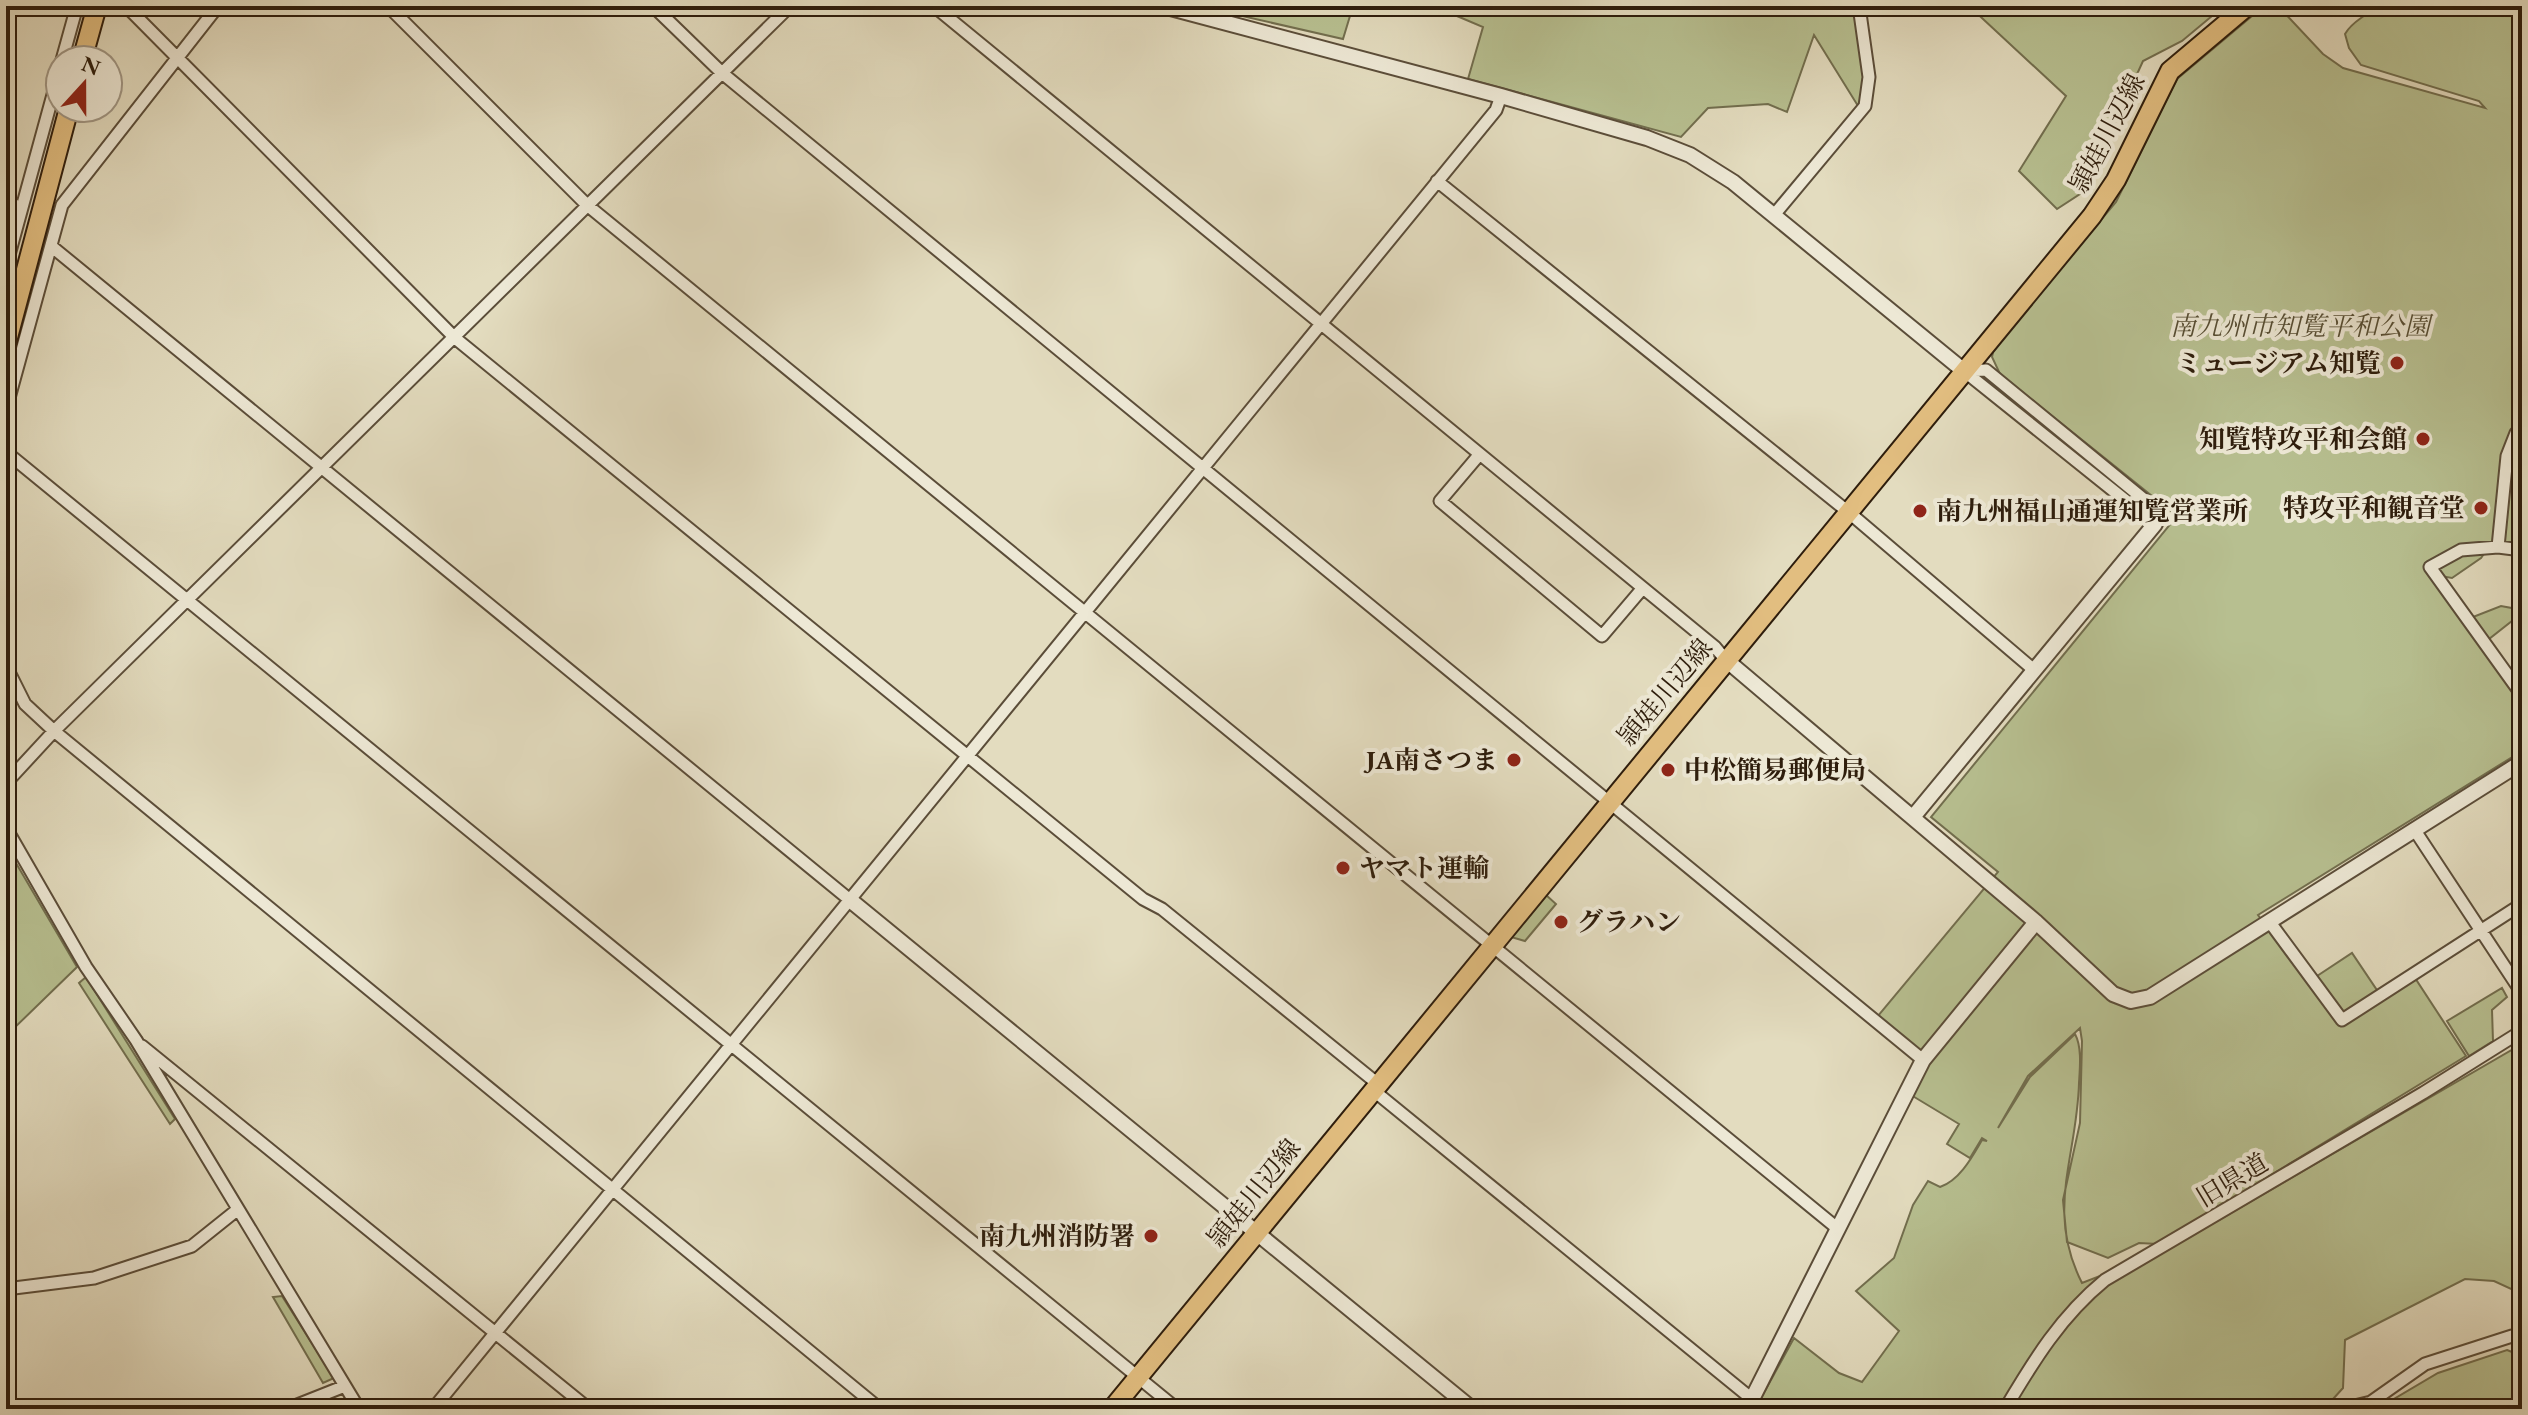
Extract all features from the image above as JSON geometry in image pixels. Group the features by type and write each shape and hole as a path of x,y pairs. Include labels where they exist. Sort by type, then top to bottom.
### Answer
{"main road":[{"path":"86,44 97,6"},
{"name":"頴娃川辺線","path":"1112,1409 1607,801 2105,198 2170,71 2247,6"},
{"path":"6,345 65,124"}],"street":[{"path":"66,44 77,6"},
{"path":"126,6 455,338 1376,1087 1750,1404 1923,1060 2036,922"},
{"path":"6,409 62,205 218,6"},
{"path":"388,6 587,205 1837,1228"},
{"path":"653,6 722,73 1923,1060"},
{"path":"6,783 54,731 790,6"},
{"path":"934,6 1642,589 2036,922 2113,994 2131,1001 2150,997 2522,762"},
{"path":"1163,6 1501,96 1669,145 1715,170 1774,215 1964,371 1986,370 2152,506 2155,524 1913,817"},
{"path":"1774,215 1865,106 1869,77 1859,6"},
{"path":"433,1409 1204,469 1496,110 1501,96"},
{"path":"6,266 10,235 21,211 45,124"},
{"path":"1437,181 1846,511 2034,670"},
{"path":"6,197 21,211"},
{"path":"51,246 1472,1409"},
{"path":"2498,547 2507,456 2516,433 2522,438"},
{"path":"6,452 1177,1409"},
{"path":"1479,455 1440,501 1602,636 1642,589"},
{"path":"2522,550 2498,547 2461,550 2430,567 2522,695"},
{"path":"6,666 25,704"},
{"path":"6,691 880,1409"},
{"path":"6,828 86,967 136,1040 359,1409"},
{"path":"2414,829 2522,993"},
{"path":"2269,921 2342,1020 2522,904"},
{"name":"旧県道","path":"2005,1409 2046,1340 2081,1299 2105,1280 2423,1093 2522,1031"},
{"path":"136,1040 589,1409"},
{"path":"6,1289 94,1278 192,1246 237,1210"},
{"path":"2342,1409 2371,1402 2425,1364 2512,1336"},
{"path":"287,1409 345,1386"}],"green space":[{"path":"1198,6 1353,6 1343,39"},
{"path":"1458,6 1853,6 1863,72 1862,97 1858,106 1814,35 1787,112 1768,104 1708,108 1681,137 1468,79 1483,27 1457,16"},
{"path":"1969,6 2224,6 2182,41 2143,61 2083,192 2057,209 2019,171 2066,96"},
{"name":"南九州市知覧平和公園","path":"2264,6 2278,6 2323,54 2343,68 2485,108 2479,101 2361,65 2349,48 2345,34 2375,6 2522,6 2522,431 2514,425 2504,454 2496,537 2481,558 2452,578 2441,576 2435,581 2522,704 2522,751 2258,915 2308,982 2352,953 2383,999 2415,978 2466,1056 2158,1244 2139,1243 2108,1258 2068,1242 2082,1283 2167,1250 2522,1044 2522,1294 2494,1281 2465,1279 2345,1340 2343,1388 2324,1409 1767,1409 1760,1400 1794,1338 1839,1373 1862,1382 1899,1331 1856,1291 1894,1258 1913,1205 1928,1181 1940,1187 1947,1184 1965,1167 1982,1140 1987,1141 1982,1138 1970,1158 1947,1144 1959,1124 1911,1095 1930,1061 1877,1017 1998,872 1931,817 2177,516 2000,374 1992,357 1994,348 2116,202 2177,79","holes":["2080,1028 2082,1041 2080,1123 2066,1188 2079,1077 2080,1051 2075,1034 2030,1077 1998,1128 2028,1076"]},
{"path":"2522,457 2522,545 2501,544 2510,458"},
{"path":"2520,554 2522,613 2489,639 2473,617 2501,606 2512,608 2518,593"},
{"path":"6,846 77,967 6,1036"},
{"path":"1546,895 1556,904 1525,941 1511,937"},
{"path":"86,977 175,1119 170,1124 79,983"},
{"path":"2502,988 2507,997 2492,1010 2493,1041 2469,1056 2447,1021"},
{"path":"282,1296 334,1378 323,1383 273,1297"},
{"path":"2507,1350 2522,1356 2522,1409 2377,1409 2438,1373"}],"place":[{"name":"ミュージアム知覧","path":"2397,363"},
{"name":"知覧特攻平和会館","path":"2423,439"},
{"name":"特攻平和観音堂","path":"2481,508"},
{"name":"南九州福山通運知覧営業所","path":"1920,511"},
{"name":"JA南さつま","path":"1514,760"},
{"name":"中松簡易郵便局","path":"1668,770"},
{"name":"ヤマト運輸","path":"1343,868"},
{"name":"グラハン","path":"1561,922"},
{"name":"南九州消防署","path":"1151,1236"}]}
